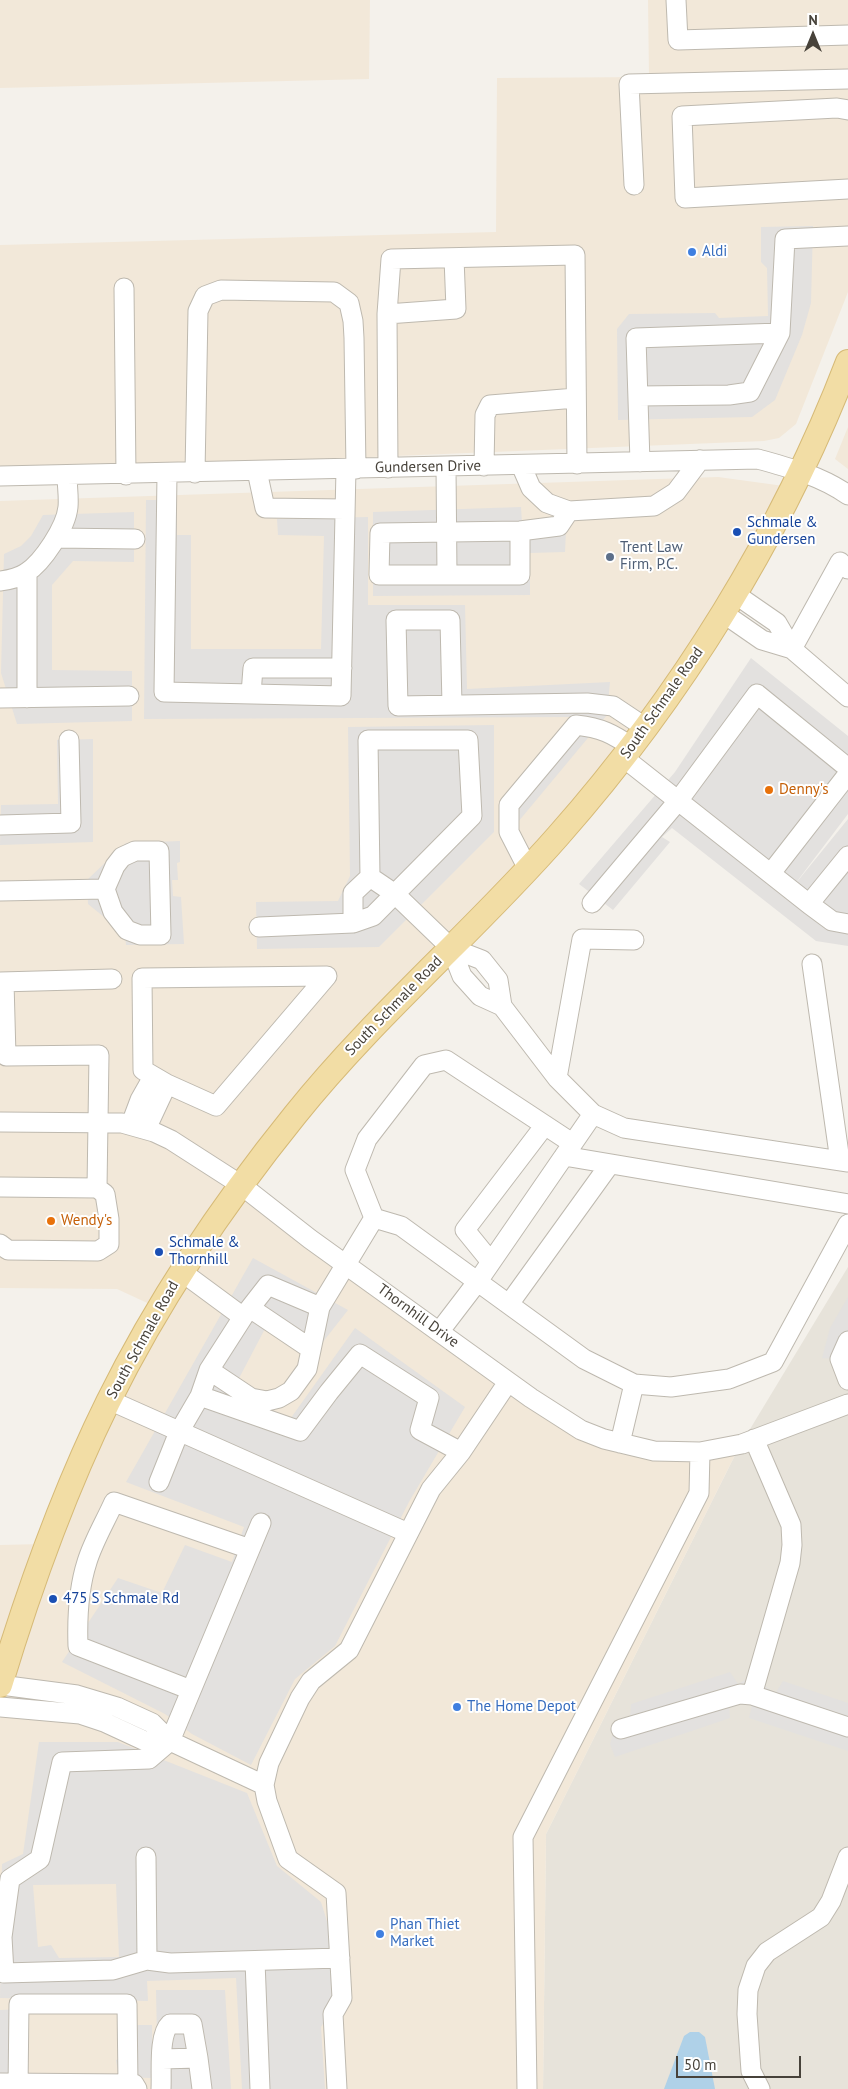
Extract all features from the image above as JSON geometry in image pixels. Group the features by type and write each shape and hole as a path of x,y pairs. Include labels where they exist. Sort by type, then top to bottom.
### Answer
{"main road":[{"name":"South Schmale Road","path":"0,1685 15,1634 50,1535 109,1400 182,1272 241,1184 329,1074 360,1039 559,836 628,753 729,604 759,551 830,407 848,362"}],"street":[{"path":"676,0 678,40 848,35"},
{"path":"634,185 629,84 848,79"},
{"path":"848,110 837,108 682,116 685,198 848,189"},
{"path":"638,396 729,395 750,392 780,333 785,240 848,236"},
{"path":"828,238 848,250"},
{"path":"388,468 387,314 391,259 575,255 577,464"},
{"path":"387,314 456,309 454,258"},
{"path":"124,288 126,475"},
{"path":"167,474 164,692 341,696 345,509 351,469 353,330 349,303 334,292 221,290 205,296 198,311 194,473"},
{"path":"640,462 636,338 780,333"},
{"path":"484,466 485,415 490,405 576,398"},
{"name":"Gundersen Drive","path":"0,476 126,475 758,459 799,471 834,486 848,495"},
{"path":"521,465 531,488 547,503 569,511 654,506 676,492 700,460"},
{"path":"446,467 447,575"},
{"path":"257,471 265,508 345,509"},
{"path":"0,581 11,579 27,572 56,538 68,508 67,475"},
{"path":"520,530 520,575 379,575 380,533 520,530 559,526 569,511"},
{"path":"56,538 135,539"},
{"path":"792,649 844,566"},
{"path":"27,572 27,698"},
{"path":"729,604 762,640 792,649 842,686 848,698"},
{"path":"452,704 450,620 396,620 398,706 587,702 613,706 646,728"},
{"path":"251,694 253,668 342,668"},
{"path":"592,903 678,801 756,694 848,768"},
{"path":"0,698 128,696"},
{"path":"528,869 508,832 508,805 576,725 598,728 613,734 628,753 678,801 809,904 832,921 848,924"},
{"path":"0,825 71,823 69,740"},
{"path":"259,927 353,923 373,916 472,816 468,740 368,740 370,877 353,893 353,923"},
{"path":"771,874 848,774"},
{"path":"135,851 159,851 161,936 140,936 127,930 112,912 106,889 115,866 122,856 135,851"},
{"path":"809,904 848,856"},
{"path":"370,877 394,894 451,948 482,960 498,980 502,1006 557,1078 593,1114 624,1128 844,1161 812,964"},
{"path":"0,891 106,889"},
{"path":"557,1078 582,939 634,940"},
{"path":"327,976 216,1106 160,1081 143,1070 142,978 327,976"},
{"path":"97,1188 99,1055 6,1056 2,982 112,979"},
{"path":"374,1218 355,1170 366,1139 424,1065 446,1060 545,1125 568,1150 610,1164 848,1204"},
{"path":"139,1127 140,1100 160,1081"},
{"path":"439,1332 478,1281 593,1114"},
{"name":"Thornhill Drive","path":"0,1122 98,1121 139,1127 171,1140 241,1184 347,1265 557,1416 581,1430 604,1439 654,1451 700,1452 721,1449 754,1439 848,1404"},
{"path":"491,1262 464,1230 545,1125"},
{"path":"509,1304 610,1164"},
{"path":"0,1187 97,1188 105,1194 109,1219 109,1244 98,1251 8,1250 0,1244"},
{"path":"209,1370 252,1398 268,1401 279,1398 291,1391 307,1369 320,1307 374,1218"},
{"path":"374,1218 401,1226 584,1359 634,1384 671,1387 729,1379 773,1362 848,1224"},
{"path":"182,1272 246,1313 312,1348"},
{"path":"159,1482 179,1432 200,1396 209,1370 246,1313 268,1285 320,1307"},
{"path":"848,1341 840,1359 848,1380"},
{"path":"200,1396 300,1431 328,1392 360,1354 429,1398 420,1430 461,1452"},
{"path":"337,2089 333,2014 342,1998 336,1893 288,1858 267,1801 264,1785 269,1763 300,1698 311,1681 349,1650 431,1489 461,1452 508,1382"},
{"path":"620,1443 634,1384"},
{"path":"109,1400 408,1533"},
{"path":"752,1695 790,1563 792,1545 791,1525 754,1439"},
{"path":"527,2089 523,1837 699,1493 700,1452"},
{"path":"191,1690 78,1646 77,1620 80,1590 87,1561 114,1502 250,1549"},
{"path":"261,1523 170,1741 149,1759 62,1762 40,1859 10,1879 1,1937 4,1973 113,1970 147,1960 170,1963 340,1958"},
{"path":"0,1685 95,1699 152,1723 170,1741 264,1785"},
{"path":"621,1729 740,1694 752,1695 848,1726"},
{"path":"0,1707 80,1714 104,1722 145,1741 170,1741"},
{"path":"146,1857 147,1960"},
{"path":"760,2089 751,2071 747,2014 748,1990 756,1966 767,1952 821,1917 832,1901 848,1857"},
{"path":"255,1960 260,2089"},
{"path":"19,2004 127,2004 133,2086 12,2085 19,2004"},
{"path":"161,2089 162,2044 166,2027 170,2024 188,2023 192,2024 193,2027 202,2089"},
{"path":"162,2059 198,2058"}],"shaded area":[{"path":"0,0 370,0 369,79 0,88"},
{"path":"648,0 848,0 848,292 796,424 779,438 764,441 0,472 0,245 496,232 497,78 649,77"},
{"path":"813,226 811,303 802,335 775,400 752,417 618,420 617,329 629,314 715,313 719,318 768,316 767,268 761,262 761,227"},
{"path":"848,427 848,469 835,459"},
{"path":"718,477 784,486 745,567 626,755 236,1179 156,1128 0,1116 0,501"},
{"path":"146,500 177,500 177,535 191,535 191,649 321,649 324,536 278,535 277,519 368,517 368,605 465,605 467,689 610,682 607,715 503,840 503,800 573,717 144,719"},
{"path":"521,507 522,523 566,531 565,552 530,553 530,595 373,596 373,512"},
{"path":"134,512 134,562 73,561 52,585 52,670 132,671 132,721 17,724 1,673 4,554 21,546 31,536 43,515"},
{"path":"751,658 848,736 848,814 792,888 848,819 848,946 816,941 672,828 662,837 670,842 613,910 579,884 675,772"},
{"path":"494,725 494,832 379,947 257,949 256,902 338,901 350,876 348,727"},
{"path":"93,739 93,842 0,845 1,805 58,804 57,740"},
{"path":"180,841 180,862 177,863 178,880 172,880 173,896 181,897 184,944 126,945 125,934 88,904 87,880 126,843"},
{"path":"104,1126 156,1139 229,1188 156,1307 117,1289 0,1288 0,1128"},
{"path":"238,1192 615,1447 738,1449 546,1834 543,2089 0,2089 0,1719 6,1692 57,1539 117,1401"},
{"path":"253,1258 348,1310 315,1352 268,1323 226,1403 288,1422 355,1328 465,1407 410,1500 335,1646 295,1679 251,1765 192,1734 165,1714 62,1662 118,1578 162,1593 185,1545 232,1562 244,1527 126,1482"},
{"path":"848,1267 848,2089 543,2089 546,1834 738,1449"},
{"path":"848,1297 848,1360 822,1358 830,1328"},
{"path":"43,1544 0,1669 0,1545"},
{"path":"730,1672 738,1684 745,1680 764,1685 775,1694 783,1681 848,1703 848,1751 749,1718 752,1705 744,1702 729,1705 730,1718 615,1757 610,1744 616,1724 630,1718 631,1704"},
{"path":"39,1742 118,1742 247,1793 277,1866 321,1902 330,1931 333,2008 321,2027 325,2089 242,2089 236,1978 147,1981 148,2001 0,1998 2,1864 23,1854","holes":["116,1884 119,1957 59,1958 51,1945 38,1947 33,1885"]},
{"path":"156,1990 225,1990 231,2089 158,2089"},
{"path":"25,2009 26,2088 0,2089 0,2010"},
{"path":"123,2025 152,2025 153,2078 119,2077 116,2060 124,2057"}],"water":[{"path":"690,2032 699,2032 705,2037 715,2089 664,2089 684,2036"}],"place":[{"name":"Aldi","path":"692,252"},
{"name":"Schmale & Gundersen","path":"737,532"},
{"name":"Trent Law Firm, P.C.","path":"610,557"},
{"name":"Denny's","path":"769,790"},
{"name":"Wendy's","path":"51,1221"},
{"name":"Schmale & Thornhill","path":"159,1252"},
{"name":"475 S Schmale Rd","path":"53,1599"},
{"name":"The Home Depot","path":"457,1707"},
{"name":"Phan Thiet Market","path":"380,1934"}]}
